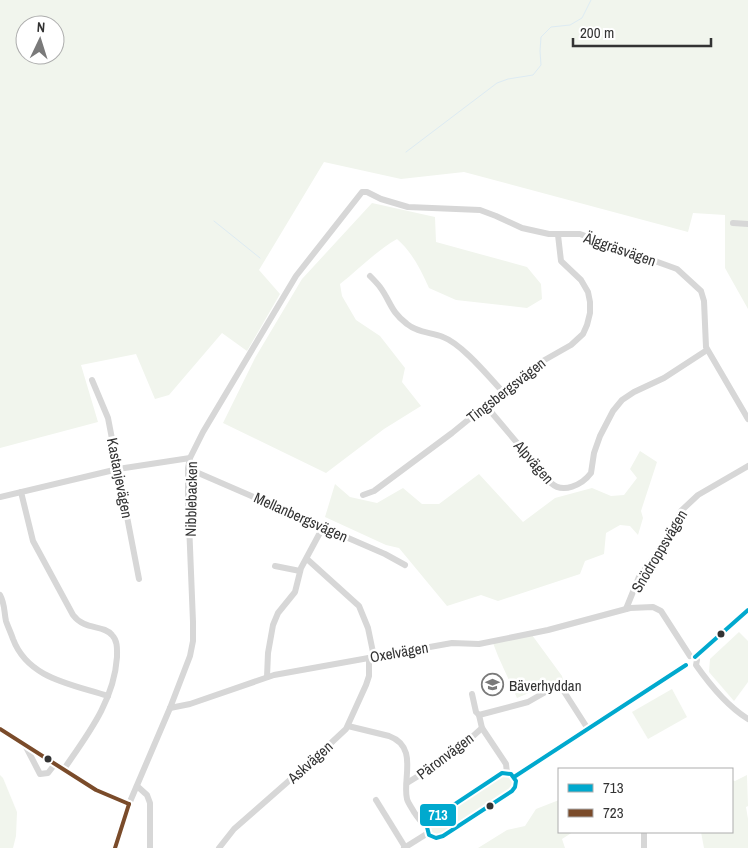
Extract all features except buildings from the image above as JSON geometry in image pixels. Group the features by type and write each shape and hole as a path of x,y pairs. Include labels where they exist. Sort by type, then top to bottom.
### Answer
{"street":[{"name":"Älggräsvägen","path":"367,192 381,199 408,207 480,210 522,228 558,235 580,234 681,272 701,291 704,301 707,350 748,419"},
{"name":"Nibblebacken","path":"115,848 129,804 186,670 193,640 188,498 190,458 202,432 296,276 360,194 367,192"},
{"path":"733,223 748,224"},
{"name":"Tingsbergsvägen","path":"363,496 452,433 541,361 575,342 583,334 588,325 590,308 588,292 581,280 561,261 558,252 558,235"},
{"path":"370,276 381,288 398,317 419,331 442,336 449,340 474,361 502,392"},
{"name":"Alpvägen","path":"486,406 551,483 558,488 566,488 580,483 591,473 594,453 600,436 613,411 622,400 634,392 664,378 707,350"},
{"name":"Kastanjevägen","path":"92,380 108,418 139,579"},
{"path":"0,497 118,469 190,458"},
{"name":"Snödroppsvägen","path":"628,608 639,577 664,544 681,511 698,495 748,466"},
{"name":"Mellanbergsvägen","path":"196,472 385,554 405,565"},
{"path":"21,492 33,541 73,615 83,624 108,632 113,636 116,643 115,675 101,714 64,769"},
{"path":"267,677 268,653 273,625 278,613 295,592 300,571 323,527"},
{"name":"Askvägen","path":"219,848 234,828 316,757 348,726 369,676 372,657 368,628 359,606 306,558"},
{"path":"275,566 300,571"},
{"path":"0,595 4,603 6,621 13,641 20,654 28,663 40,673 108,696"},
{"name":"Oxelvägen","path":"170,708 190,704 267,677 452,643 474,644 486,642 548,630 628,608 652,606 661,611 692,656"},
{"path":"686,665 685,660 748,610"},
{"path":"692,656 697,660 696,665 716,690 733,708 748,719"},
{"path":"686,665 691,668 696,665"},
{"path":"514,777 686,665"},
{"path":"479,715 528,702 558,687 563,690 588,729"},
{"path":"472,694 482,728 506,764 507,773"},
{"path":"348,726 395,738 400,744 407,757 407,801 420,820 428,825"},
{"name":"Päronvägen","path":"407,783 452,755 482,728"},
{"path":"0,729 102,793 129,804"},
{"path":"24,744 40,774 48,773 55,764"},
{"path":"502,773 507,773 514,777 516,783 512,791 445,835 436,838 428,833 428,825 431,820 480,787 502,773"},
{"path":"137,786 147,795 150,803 150,848"},
{"path":"376,800 405,848 428,833"},
{"path":"644,833 644,848"}],"shaded area":[{"path":"0,0 748,0 748,309 725,268 725,215 693,213 688,232 464,172 401,179 324,162 259,270 280,294 247,351 222,333 169,395 155,399 136,354 81,365 98,422 0,448"},
{"path":"372,203 435,217 436,242 527,267 541,284 542,299 527,308 456,300 429,288 412,255 397,239 375,255 340,284 342,296 356,320 380,336 405,368 402,382 421,406 384,429 326,473 223,423 255,358 302,279"},
{"path":"640,451 657,462 641,511 643,518 638,535 630,526 620,525 606,533 604,554 585,561 580,574 498,601 481,595 447,606 399,548 386,545 325,517 335,484 350,497 377,503 403,488 422,504 439,504 479,474 523,522 555,498 592,488 611,496 624,495 637,478 630,469"},
{"path":"739,632 748,641 748,682 734,701 709,672 710,659"},
{"path":"532,635 562,676 564,684 555,682 517,698 493,643"},
{"path":"672,689 687,717 648,739 632,712"},
{"path":"0,775 17,812 16,836 13,848 0,848"},
{"path":"747,775 748,848 704,848 701,833 733,833 733,780"},
{"path":"502,776 509,777 512,780 512,785 507,792 450,830 439,835 431,832 434,820"},
{"path":"558,800 558,833 571,833 562,839 565,848 478,848 507,830 525,826 536,809"}],"waterway":[{"path":"406,152 497,83 508,79 533,75 541,65 541,37 551,27 570,25 582,18 591,0"},
{"path":"214,221 260,258"}],"transit line":[{"name":"713","path":"695,657 748,610"},
{"name":"713","path":"514,777 686,665"},
{"name":"723","path":"0,729 96,790 129,804"},
{"name":"713","path":"502,773 511,774 516,781 512,791 443,836 436,838 429,835 427,827 431,820 502,773"},
{"name":"723","path":"115,848 129,804"}],"place":[{"name":"Bäverhyddan","path":"493,685"}]}
